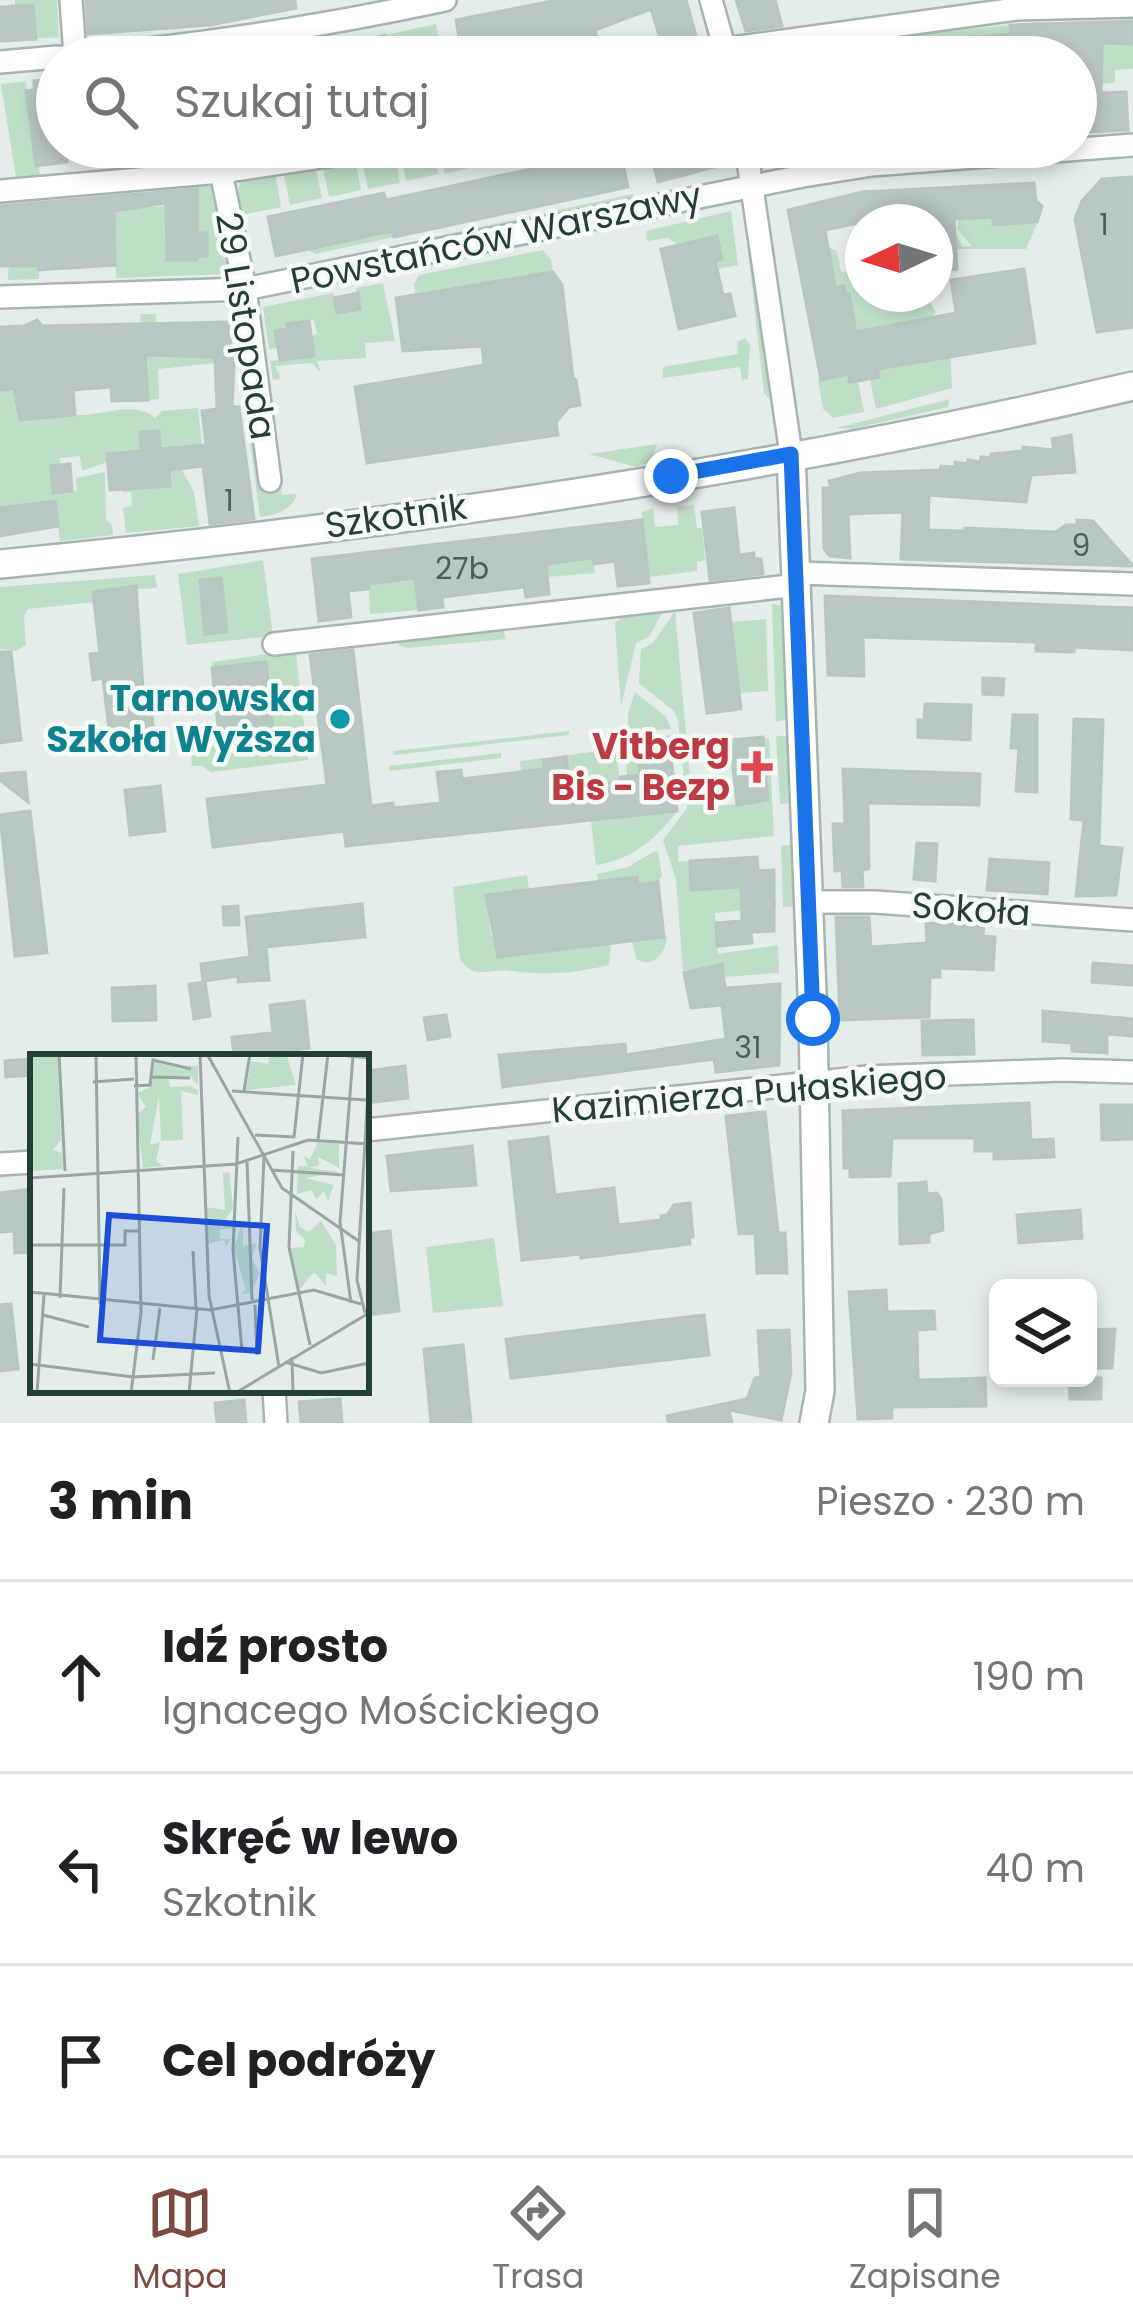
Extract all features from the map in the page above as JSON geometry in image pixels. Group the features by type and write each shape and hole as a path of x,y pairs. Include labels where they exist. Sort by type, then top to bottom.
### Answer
{"street":[{"path":"71,0 74,36"},
{"path":"253,36 445,0"},
{"path":"711,0 721,36"},
{"path":"838,36 1016,9 1133,6"},
{"path":"0,62 36,59"},
{"name":"Powstańców Warszawy","path":"1097,148 1133,145"},
{"path":"0,191 247,168"},
{"path":"750,168 791,454 798,579 820,1391 814,1423"},
{"name":"Powstańców Warszawy","path":"0,297 245,289 632,208 855,168"},
{"name":"29 Listopada","path":"220,172 245,289 270,481"},
{"name":"Szkotnik","path":"0,564 160,549 595,488 980,422 1133,386"},
{"path":"274,644 798,579 1133,584"},
{"name":"Sokoła","path":"809,902 875,902 1133,920"},
{"name":"Kazimierza Pułaskiego","path":"369,1130 889,1076 1133,1072"},
{"path":"0,1164 30,1162"},
{"path":"274,1393 276,1423"}],"green space":[{"path":"15,0 57,0 59,36 36,39 33,6 15,6"},
{"path":"436,24 438,36 385,36"},
{"path":"1010,25 1011,34 986,36 897,36"},
{"path":"1102,43 1133,44 1133,69 1115,70 1115,83 1097,84 1097,50"},
{"path":"26,81 28,108 36,108 36,168 41,183 17,184 1,84"},
{"path":"316,168 322,198 290,205 283,170"},
{"path":"323,168 357,168 361,190 329,197"},
{"path":"363,168 397,168 400,183 368,189"},
{"path":"403,168 437,168 438,174 406,181"},
{"path":"275,171 281,207 241,215 237,192 243,176"},
{"path":"210,181 216,186 234,274 116,278 114,238 38,235 39,279 8,280 10,234 37,217 198,203 197,184"},
{"path":"633,194 635,199 263,280 262,274"},
{"path":"743,206 764,325 769,399 764,393"},
{"path":"731,211 738,265 717,269 715,260 722,258 717,237 679,245 668,238 647,241 646,231"},
{"path":"993,217 994,225 1037,224 1026,249 953,249 953,231 962,247 972,246 957,229 959,218"},
{"path":"624,221 625,225 377,278 376,273"},
{"path":"392,231 394,237 315,254 307,249"},
{"path":"828,247 837,251 841,272 845,272 845,294 843,287 835,287"},
{"path":"543,250 553,272 415,293 419,275"},
{"path":"383,283 395,341 365,343 366,358 317,361 321,373 312,363 275,366 281,379 273,380 270,361 313,356 311,336 317,334 314,320 288,324 288,329 275,332 277,348 269,349 263,307 333,293 337,313 360,309 356,288"},
{"path":"850,312 936,312 932,317 856,332"},
{"path":"140,314 156,314 158,355 215,354 216,363 158,369 159,399 148,400"},
{"path":"745,338 750,345 748,379 742,380 740,367 663,378 663,367 738,354 737,342"},
{"path":"950,353 952,388 876,409 870,379 878,377 877,369"},
{"path":"849,374 850,382 858,381 864,412 833,418 823,409 818,380"},
{"path":"0,390 73,415 127,409 155,418 162,411 198,408 202,445 181,468 194,492 199,526 126,533 123,508 132,506 131,492 122,492 117,454 107,454 107,462 82,471 80,456 60,458 60,465 51,467 54,493 77,491 76,478 105,472 106,520 113,535 60,541 56,511 0,508"},
{"path":"950,399 948,407 852,429 836,428"},
{"path":"270,401 282,495 297,494 283,511 260,517 246,409 251,408 262,489 276,488"},
{"path":"657,444 651,462 636,467 589,454"},
{"path":"694,505 705,560 697,562 697,571 649,577 642,512 653,508 655,527 678,525 677,507"},
{"path":"593,558 595,573 547,577 546,564"},
{"path":"263,560 273,636 187,645 178,574"},
{"path":"155,575 157,588 94,591 94,602 28,609 24,616 26,645 16,651 0,649 0,587"},
{"path":"415,578 419,610 370,614 369,584"},
{"path":"772,603 783,607 787,719 776,722"},
{"path":"663,610 650,636 636,643 621,706 615,623 626,614"},
{"path":"675,611 690,779 696,779 699,801 711,807 768,800 763,738 769,738 774,836 678,846 678,862 690,861 692,890 741,887 742,902 776,900 776,907 715,913 718,954 778,945 779,973 724,977 723,968 716,965 683,971 676,879 663,840 687,808 678,720 674,711 639,683 641,649 653,643"},
{"path":"766,619 768,691 739,693 731,622"},
{"path":"503,628 506,639 409,648 398,645 401,640"},
{"path":"296,654 308,760 211,772 192,766 191,756 204,747 220,745 222,755 275,748 266,663 212,668 212,662"},
{"path":"635,692 666,717 671,729 628,732"},
{"path":"569,731 569,735 394,755 393,751"},
{"path":"671,735 672,745 637,749 640,780 627,776 625,741"},
{"path":"776,736 788,736 791,803 780,804"},
{"path":"616,749 620,782 570,788 565,757 543,760 547,791 523,793 520,761"},
{"path":"501,753 501,758 389,771 389,766"},
{"path":"679,808 644,846 596,865 591,821"},
{"path":"792,845 795,906 783,907 781,846"},
{"path":"655,851 662,876 658,882 638,885 637,877 598,882 597,874 628,867"},
{"path":"527,875 529,890 486,896 491,936 611,943 609,965 548,973 477,972 465,966 460,959 453,887"},
{"path":"667,936 658,958 636,959 632,941"},
{"path":"494,1238 503,1306 433,1313 426,1247"}],"building":[{"path":"86,0 295,0 296,8 210,25 88,34"},
{"path":"557,0 686,0 696,36 659,36 651,9 595,30 596,36 459,36 456,20"},
{"path":"736,0 775,0 782,26 746,31"},
{"path":"33,5 36,39 0,41 0,7"},
{"path":"1133,21 1133,44 1102,43 1101,93 1126,92 1128,130 1097,132 1097,36 986,36 1011,34 1010,25"},
{"path":"34,81 36,166 26,91 34,90"},
{"path":"536,168 624,168 628,187 394,237 392,231 276,256 268,217 384,193 386,200"},
{"path":"654,168 711,168 658,182"},
{"path":"1133,177 1133,327 1097,332 1075,219 1082,201 1102,179"},
{"path":"1034,183 1036,201 1042,206 1037,222 993,225 993,217 954,219 957,269 953,270 953,204 845,204 845,226 825,230 835,287 844,286 845,312 852,312 856,332 956,313 953,280 1024,269 1035,343 877,369 879,377 858,381 849,382 849,374 821,380 788,210 862,192"},
{"path":"197,189 197,233 207,233 207,256 197,256 197,260 167,260 166,203 114,211 115,265 39,270 38,266 0,266 0,206"},
{"path":"717,236 722,259 715,260 723,295 730,294 735,316 679,329 661,249"},
{"path":"553,272 562,285 580,405 569,407 556,422 558,435 367,463 355,387 484,365 482,346 403,351 396,298"},
{"path":"358,293 360,309 337,313 334,298"},
{"path":"37,320 42,326 228,322 234,364 232,407 239,407 254,519 210,524 203,466 169,470 170,486 110,490 107,454 141,451 140,432 159,431 160,449 206,445 202,411 217,409 215,357 145,355 148,400 112,401 111,387 73,390 75,415 20,420 14,389 0,390 0,327"},
{"path":"309,321 314,356 280,360 275,331"},
{"path":"1071,435 1075,472 1031,475 1026,502 929,495 928,530 1056,532 1077,525 1077,520 1093,521 1133,566 901,559 903,512 848,514 850,558 830,556 824,549 823,488 831,488 829,481 860,473 940,470 941,466 955,467 955,462 980,462 981,457 1022,451 1023,447 1054,450 1052,439"},
{"path":"70,464 72,491 53,493 51,466"},
{"path":"55,501 58,526 0,536 0,508"},
{"path":"734,508 739,555 754,553 754,559 761,559 763,574 710,580 702,512"},
{"path":"642,520 649,583 618,586 615,561 594,564 593,558 546,564 549,594 526,597 524,587 442,597 443,607 419,610 415,578 348,591 351,617 319,621 312,559"},
{"path":"221,578 227,632 205,634 200,580"},
{"path":"136,586 143,689 149,689 154,734 110,739 103,678 93,680 90,654 100,653 93,592"},
{"path":"825,596 1133,608 1133,650 1074,647 1074,652 1036,651 1036,642 863,637 864,676 828,675"},
{"path":"729,608 741,709 707,713 694,613"},
{"path":"353,650 371,806 441,803 437,772 461,770 462,779 544,769 543,760 566,757 570,788 620,782 620,777 640,775 637,749 670,747 677,811 346,846 344,831 213,847 207,799 327,785 310,655"},
{"path":"0,652 11,652 21,740 0,743"},
{"path":"266,662 275,748 221,755 212,668"},
{"path":"983,678 1004,679 1003,695 983,694"},
{"path":"925,704 971,705 970,740 918,737"},
{"path":"1013,715 1037,715 1037,792 1016,791 1019,748 1011,748"},
{"path":"1074,719 1103,720 1099,846 1122,848 1116,895 1076,896 1084,820 1071,819"},
{"path":"763,737 768,800 737,805 730,740"},
{"path":"843,769 980,774 979,805 868,803 869,869 862,870 863,887 843,887 842,870 835,871 833,824 845,824"},
{"path":"25,772 28,802 0,780 0,774"},
{"path":"160,786 165,831 130,835 125,790"},
{"path":"30,811 47,953 15,956 0,815"},
{"path":"917,843 937,844 935,881 914,879"},
{"path":"757,857 758,871 774,870 774,931 751,932 752,943 717,946 716,923 742,921 741,887 691,890 690,861"},
{"path":"990,859 1049,863 1047,894 987,890"},
{"path":"637,877 638,885 658,882 664,937 498,957 486,895"},
{"path":"362,904 365,937 266,947 269,980 238,982 238,976 203,981 201,964 250,957 246,917"},
{"path":"238,906 239,925 224,925 223,907"},
{"path":"836,917 869,917 871,947 927,943 926,923 984,926 983,936 995,937 993,970 940,968 940,977 930,977 929,1017 840,1020"},
{"path":"1093,963 1133,966 1133,985 1092,982"},
{"path":"722,964 725,988 780,984 779,1065 716,1072 714,1059 503,1087 499,1055 625,1044 626,1055 726,1039 722,1005 691,1008 684,973"},
{"path":"205,982 210,1016 194,1019 189,984"},
{"path":"155,986 156,1020 113,1021 112,988"},
{"path":"304,1001 309,1048 295,1050 296,1054 234,1054 232,1037 273,1033 270,1005"},
{"path":"1043,1011 1133,1019 1133,1036 1107,1034 1107,1053 1072,1051 1072,1043 1043,1041"},
{"path":"446,1015 450,1036 428,1040 424,1018"},
{"path":"973,1020 974,1054 923,1055 922,1021"},
{"path":"30,1059 30,1075 6,1077 5,1061"},
{"path":"405,1066 408,1098 369,1103 369,1071"},
{"path":"1029,1103 1031,1140 1053,1139 1054,1157 994,1159 994,1151 975,1151 975,1138 892,1138 890,1176 850,1177 850,1168 844,1168 843,1111"},
{"path":"1101,1105 1133,1105 1133,1139 1102,1140"},
{"path":"765,1112 787,1273 757,1273 755,1233 739,1234 726,1116"},
{"path":"548,1137 555,1195 614,1188 618,1225 661,1220 674,1205 690,1203 690,1244 581,1258 580,1254 522,1260 509,1142"},
{"path":"472,1146 476,1185 391,1191 387,1156"},
{"path":"926,1182 927,1194 937,1193 941,1199 943,1230 929,1234 929,1242 900,1244 899,1184"},
{"path":"30,1189 30,1252 15,1253 14,1231 0,1232 0,1193"},
{"path":"1080,1210 1082,1238 1019,1243 1017,1215"},
{"path":"390,1231 399,1311 369,1315 369,1234"},
{"path":"886,1290 887,1312 934,1311 935,1329 917,1330 918,1380 985,1378 986,1406 892,1407 892,1418 858,1419 849,1292"},
{"path":"11,1304 18,1369 0,1371 0,1305"},
{"path":"704,1315 709,1355 511,1378 506,1339"},
{"path":"1115,1329 1112,1368 1097,1368 1097,1330"},
{"path":"789,1330 791,1373 781,1420 729,1410 732,1423 668,1423 667,1416 747,1399 755,1378 761,1377 758,1331"},
{"path":"463,1345 471,1423 431,1423 424,1349"},
{"path":"1097,1378 1101,1378 1101,1399 1070,1399 1069,1387 1097,1387"},
{"path":"340,1399 342,1423 301,1423 299,1402"},
{"path":"244,1400 246,1423 217,1423 215,1403"}],"place":[{"name":"Tarnowska Szkoła Wyższa","path":"340,719"},
{"name":"Vitberg Bis - Bezp","path":"757,767"}],"route":[{"path":"671,476 791,454 813,1019"}]}
